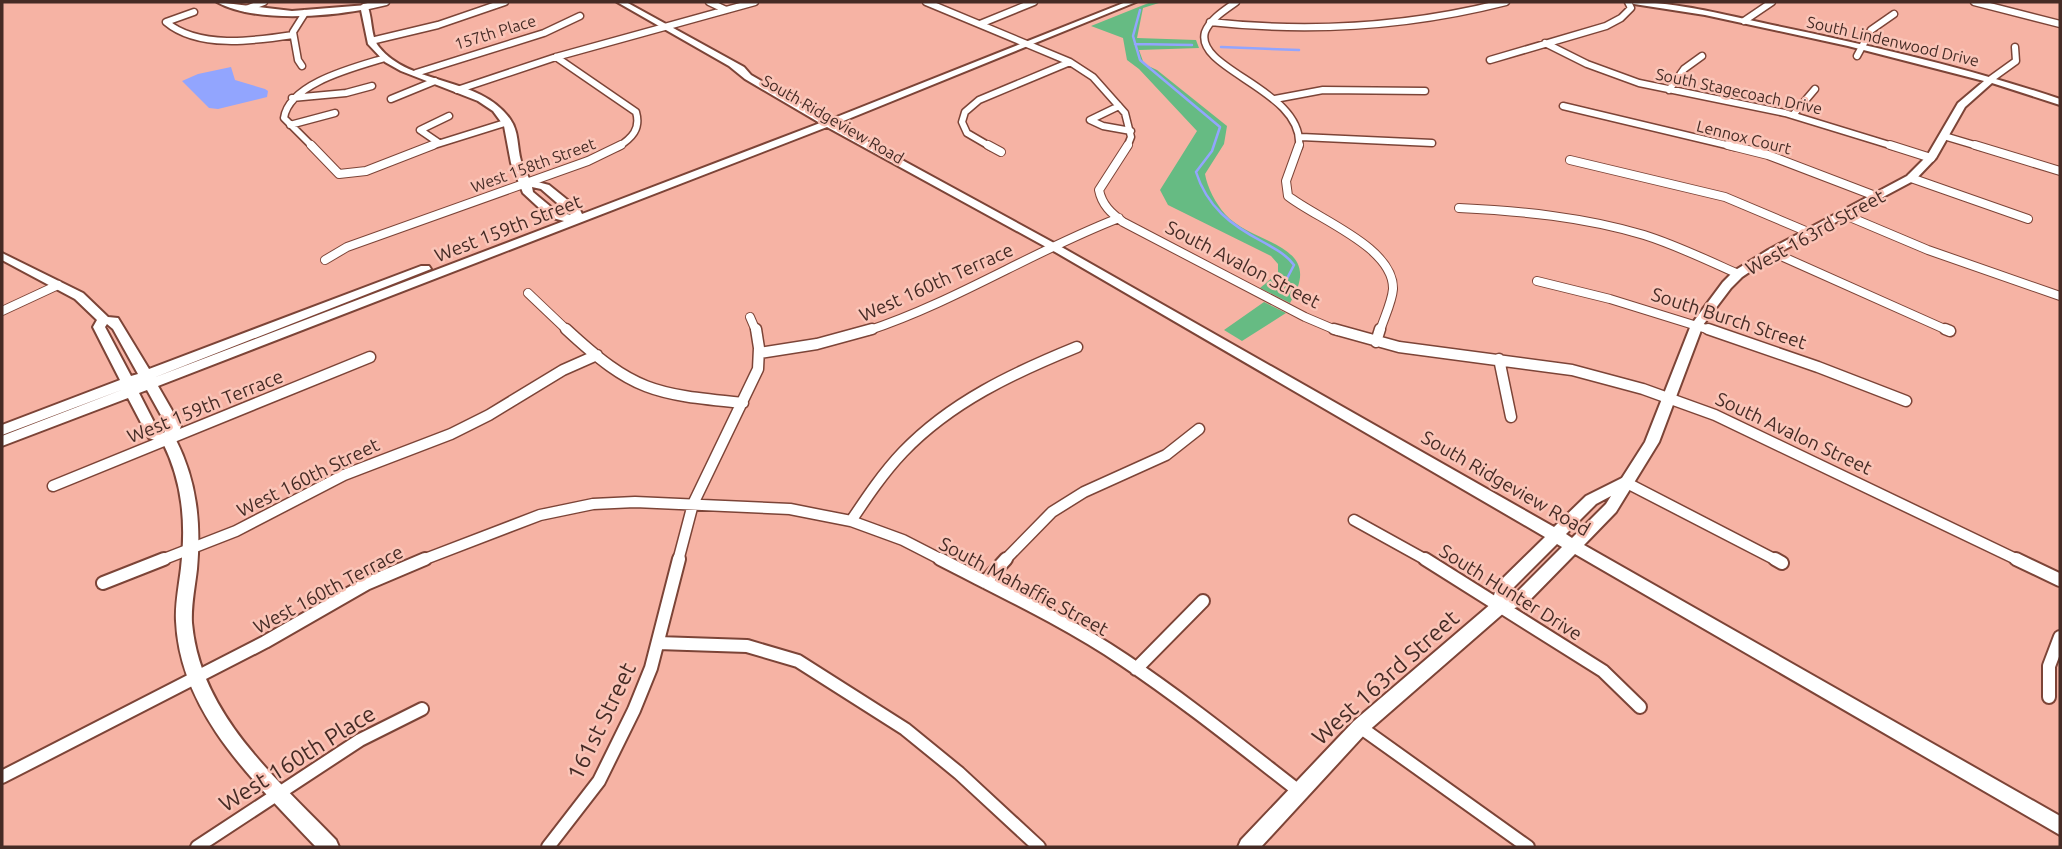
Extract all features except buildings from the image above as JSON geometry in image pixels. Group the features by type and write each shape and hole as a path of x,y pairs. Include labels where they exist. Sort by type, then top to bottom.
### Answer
{"street":[{"path":"221,2 246,9 305,13 386,2"},
{"path":"246,9 264,2"},
{"path":"371,41 438,25 505,2"},
{"name":"South Ridgeview Road","path":"621,2 733,65 748,77 828,120 899,164 930,178 1054,247 2060,826"},
{"path":"709,2 726,10"},
{"path":"457,90 556,57 755,2"},
{"path":"926,2 1070,62 1094,77 1119,106 1125,113 1130,131 1097,125 1090,120 1119,106"},
{"path":"980,24 1034,2"},
{"name":"West 159th Street","path":"148,379 1132,2"},
{"path":"1236,2 1210,22 1204,39 1214,59 1275,99 1291,117 1301,137 1298,157 1285,183 1286,192 1298,205 1384,260 1393,276 1393,291 1376,342"},
{"path":"1210,22 1263,27 1391,23 1443,17 1506,2"},
{"path":"1490,60 1510,52 1607,27 1627,15 1631,8 1628,2"},
{"name":"South Lindenwood Drive","path":"1634,2 1862,45 1991,79 2060,102"},
{"path":"1744,21 1772,2"},
{"path":"1974,2 2060,24"},
{"path":"364,7 371,41 388,60 486,103 498,111 509,125 518,168 527,183 528,192 536,202 560,218"},
{"path":"194,12 166,22 177,31 237,40 293,35"},
{"path":"302,66 293,35 294,27 305,13"},
{"path":"1857,56 1876,24 1894,15"},
{"name":"157th Place","path":"416,73 455,58 540,34 568,24 580,16"},
{"name":"South Stagecoach Drive","path":"1545,43 1612,74 1669,90 1793,115 1931,158"},
{"name":"West 163rd Street","path":"1248,847 1360,727 1500,606 1520,600 1611,508 1651,442 1697,325 1710,304 1738,274 1808,232 1845,215 1911,178 1931,158 1961,104 2016,61 2018,52 2015,47"},
{"path":"1669,90 1684,69 1702,56"},
{"name":"West 158th Street","path":"325,260 347,247 606,153 627,140 638,128 636,112 556,57"},
{"path":"388,60 314,85 292,98 282,113 333,170 348,175 386,164 439,143 509,125"},
{"path":"1001,152 967,133 962,122 965,112 979,100 1070,62"},
{"path":"391,99 435,81"},
{"path":"292,98 340,94 372,86"},
{"path":"1793,115 1815,89"},
{"path":"1275,99 1323,90 1425,91"},
{"name":"Lennox Court","path":"1563,106 1768,155 1878,197"},
{"path":"290,125 335,113"},
{"path":"439,143 420,130 449,116"},
{"name":"South Avalon Street","path":"1130,131 1125,152 1099,190 1100,201 1119,218 1305,317 1376,342 1593,374 1668,397 1736,423 2060,580"},
{"path":"1944,136 2060,171"},
{"path":"1301,137 1432,143"},
{"path":"1570,160 1725,197 1808,232"},
{"path":"1911,178 2028,219"},
{"path":"527,183 545,187 577,216"},
{"path":"1459,208 1541,214 1602,224 1654,239 1738,274"},
{"path":"1845,215 1928,250 2060,296"},
{"name":"West 159th Street","path":"2,441 130,386 560,218 577,216"},
{"name":"West 160th Terrace","path":"761,353 817,346 864,333 974,287 1119,218"},
{"path":"1772,252 1950,331"},
{"path":"2,256 79,296 104,320 114,321 174,426 169,440"},
{"name":"South Burch Street","path":"1537,281 1599,295 1697,325 1822,367 1906,401"},
{"path":"2,311 58,285"},
{"path":"528,293 623,376 649,389 679,396 743,403"},
{"path":"750,317 758,335 761,353"},
{"path":"104,320 99,327 154,435 169,440 181,461 190,491 192,547 184,623 195,679 229,737 329,847"},
{"path":"850,521 903,452 944,415 1014,373 1077,347"},
{"name":"161st Street","path":"548,847 599,781 634,710 658,643 693,504 706,471 754,382 761,353"},
{"name":"West 160th Street","path":"103,583 262,520 344,475 474,423 547,378 597,355"},
{"name":"West 159th Terrace","path":"53,486 370,357"},
{"path":"1499,359 1511,417"},
{"name":"West 159th Street","path":"2,430 130,386"},
{"path":"985,582 1052,512 1084,492 1166,455 1199,429"},
{"path":"1625,481 1782,564"},
{"name":"West 163rd Street","path":"1500,606 1503,588 1591,500 1625,481"},
{"name":"West 160th Terrace","path":"2,777 195,679 366,584 509,526 540,515 593,504 693,504"},
{"name":"South Mahaffie Street","path":"693,504 790,509 850,521 902,540 1056,619 1136,669 1211,722 1300,792"},
{"name":"South Hunter Drive","path":"1354,520 1386,535 1603,671 1640,707"},
{"path":"1136,669 1203,601"},
{"path":"2049,697 2049,666 2060,637"},
{"path":"658,643 750,646 780,653 798,661 905,729 1039,847"},
{"name":"West 160th Place","path":"197,847 360,740 422,709"},
{"path":"1360,727 1528,847"}],"green space":[{"path":"1151,2 1162,2 1143,8 1137,38 1196,40 1199,48 1139,50 1144,64 1157,70 1227,126 1224,144 1205,174 1208,184 1222,210 1237,225 1282,248 1293,257 1299,268 1299,283 1290,303 1260,288 1278,273 1278,264 1271,256 1168,205 1160,190 1197,131 1139,69 1127,60 1123,38 1091,26"},
{"path":"1264,302 1286,313 1242,341 1224,330"}],"water":[{"path":"231,67 235,80 265,89 268,91 267,97 218,109 209,108 182,81 198,74"}],"waterway":[{"path":"1135,44 1133,36 1140,10"},
{"path":"1135,44 1192,45"},
{"path":"1135,44 1140,60 1220,127 1212,151 1196,172 1207,195 1222,214 1251,236 1280,252 1294,265 1280,292"},
{"path":"1221,47 1299,50"}]}
